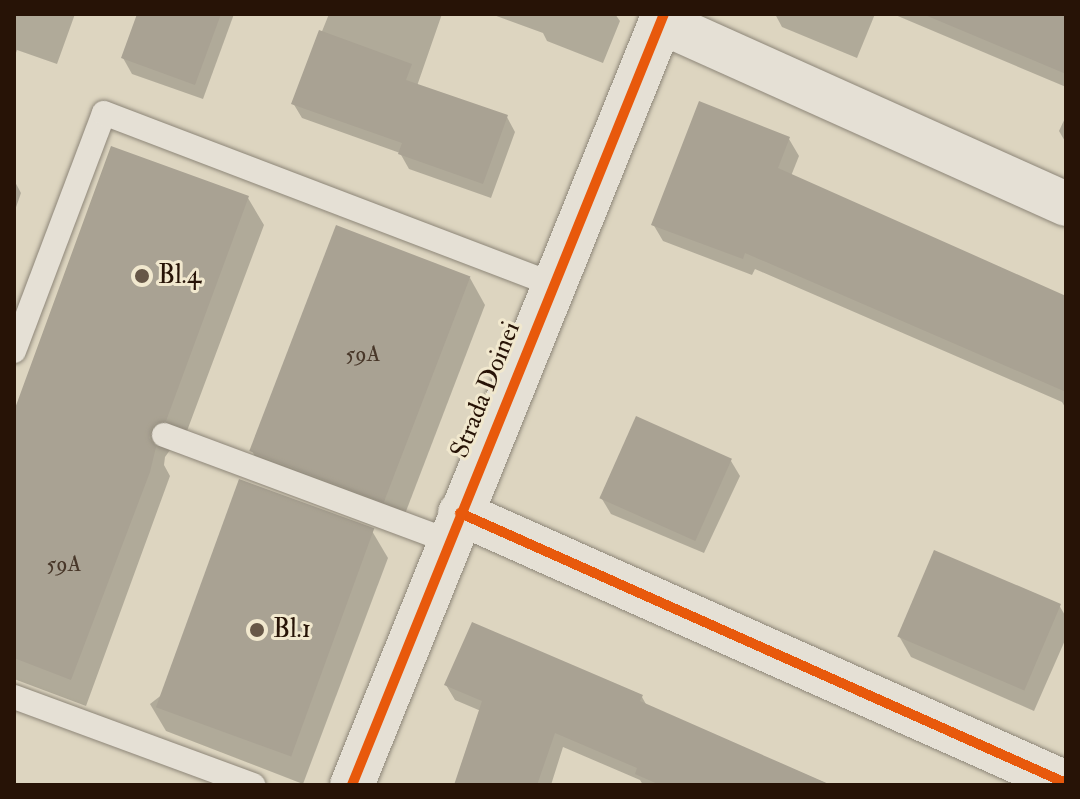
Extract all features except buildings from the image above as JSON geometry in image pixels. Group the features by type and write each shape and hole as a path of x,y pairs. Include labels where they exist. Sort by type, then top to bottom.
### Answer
{"street":[{"path":"663,18 1066,204"},
{"name":"Strada Doinei","path":"352,785 552,284 663,18"},
{"path":"454,527 1066,783"}],"lane":[{"path":"14,351 104,113 552,284"},
{"path":"164,435 454,527"},
{"path":"14,697 253,785"}],"cycle path":[{"path":"352,785 664,14"},
{"path":"460,513 1066,783"}],"place":[{"name":"Bl.4","path":"142,276"},
{"name":"Bl.1","path":"257,630"}]}
